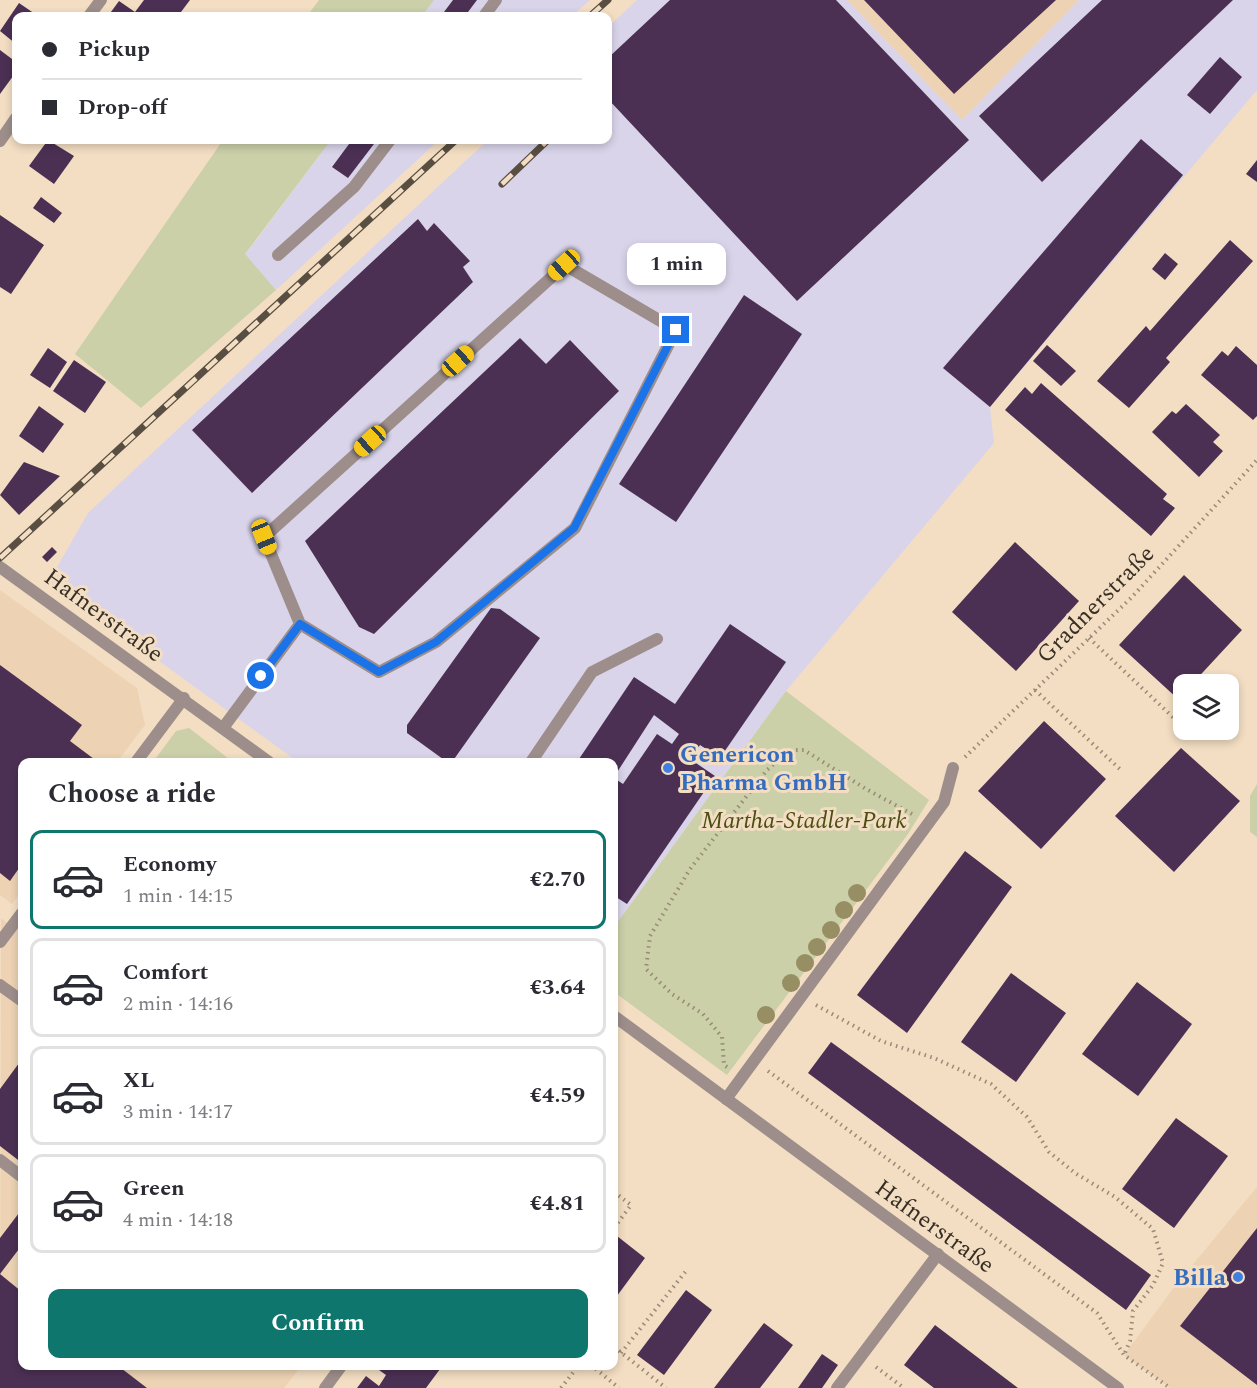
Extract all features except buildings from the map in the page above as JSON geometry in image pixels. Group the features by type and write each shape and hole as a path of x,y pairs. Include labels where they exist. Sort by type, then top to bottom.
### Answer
{"street":[{"path":"0,141 12,124"},
{"path":"278,255 354,187 387,144"},
{"path":"564,265 676,330 574,528 436,642 379,672 300,624 264,537 564,265"},
{"name":"Hafnerstraße","path":"0,567 263,758"},
{"path":"223,728 300,624"},
{"path":"534,758 592,672 657,639"},
{"path":"138,758 183,698"},
{"path":"726,1099 944,802 953,768"},
{"path":"0,942 18,919"},
{"path":"0,985 18,998"},
{"name":"Hafnerstraße","path":"618,1019 1118,1388"},
{"path":"0,1160 18,1174"},
{"path":"837,1388 938,1254"},
{"path":"325,1388 338,1370"}],"path":[{"name":"Gradnerstraße","path":"953,768 1132,597 1257,460"},
{"path":"1089,638 1173,717"},
{"path":"1035,690 1122,771"},
{"path":"740,1077 724,1065 722,1037 703,1014 672,994 646,969 650,936 690,869 767,770 789,750 804,750 910,814 937,811"},
{"path":"812,1002 881,1041 934,1058 991,1084 1027,1117 1049,1152 1075,1173 1115,1197 1153,1229 1163,1263 1153,1285 1133,1311 1130,1341 1124,1355"},
{"path":"751,1062 803,1095 1097,1313 1124,1355 1170,1388"},
{"path":"618,1195 631,1205 618,1223"},
{"path":"621,1353 686,1271"},
{"path":"618,1350 666,1388"},
{"path":"861,1356 904,1388"},
{"path":"561,1388 575,1370"},
{"path":"597,1370 619,1388"}],"shaded area":[{"path":"434,0 590,0 576,12 425,12"},
{"path":"637,0 847,0 962,120 1079,0 1257,0 1257,90 990,407 994,443 786,691 618,922 618,758 292,758 49,581 88,513 484,144 612,144 612,23"},
{"path":"847,0 1079,0 962,120"},
{"path":"328,144 435,144 276,290 245,255"},
{"path":"0,590 137,688 145,725 120,758 18,758 18,896 12,904 0,895"},
{"path":"1,918 18,931 18,1370 298,1370 284,1388 0,1388"},
{"path":"1257,1187 1257,1388 1170,1388 1124,1355 1175,1286"}],"green space":[{"path":"319,0 434,0 425,12 310,12"},
{"path":"220,144 328,144 245,254 276,290 141,408 75,354"},
{"name":"Martha-Stadler-Park","path":"786,691 929,800 908,834 727,1075 618,995 618,922"},
{"path":"189,728 228,758 156,758 176,731"},
{"path":"1257,784 1257,837 1250,832 1250,796"}],"railway":[{"path":"594,12 608,0"},
{"path":"0,558 452,144"},
{"path":"502,184 544,144"}],"place":[{"name":"Genericon Pharma GmbH","path":"668,768"},
{"name":"Billa","path":"1238,1277"}],"route":[{"path":"261,676 300,624 379,672 436,642 574,528 676,330"}]}
